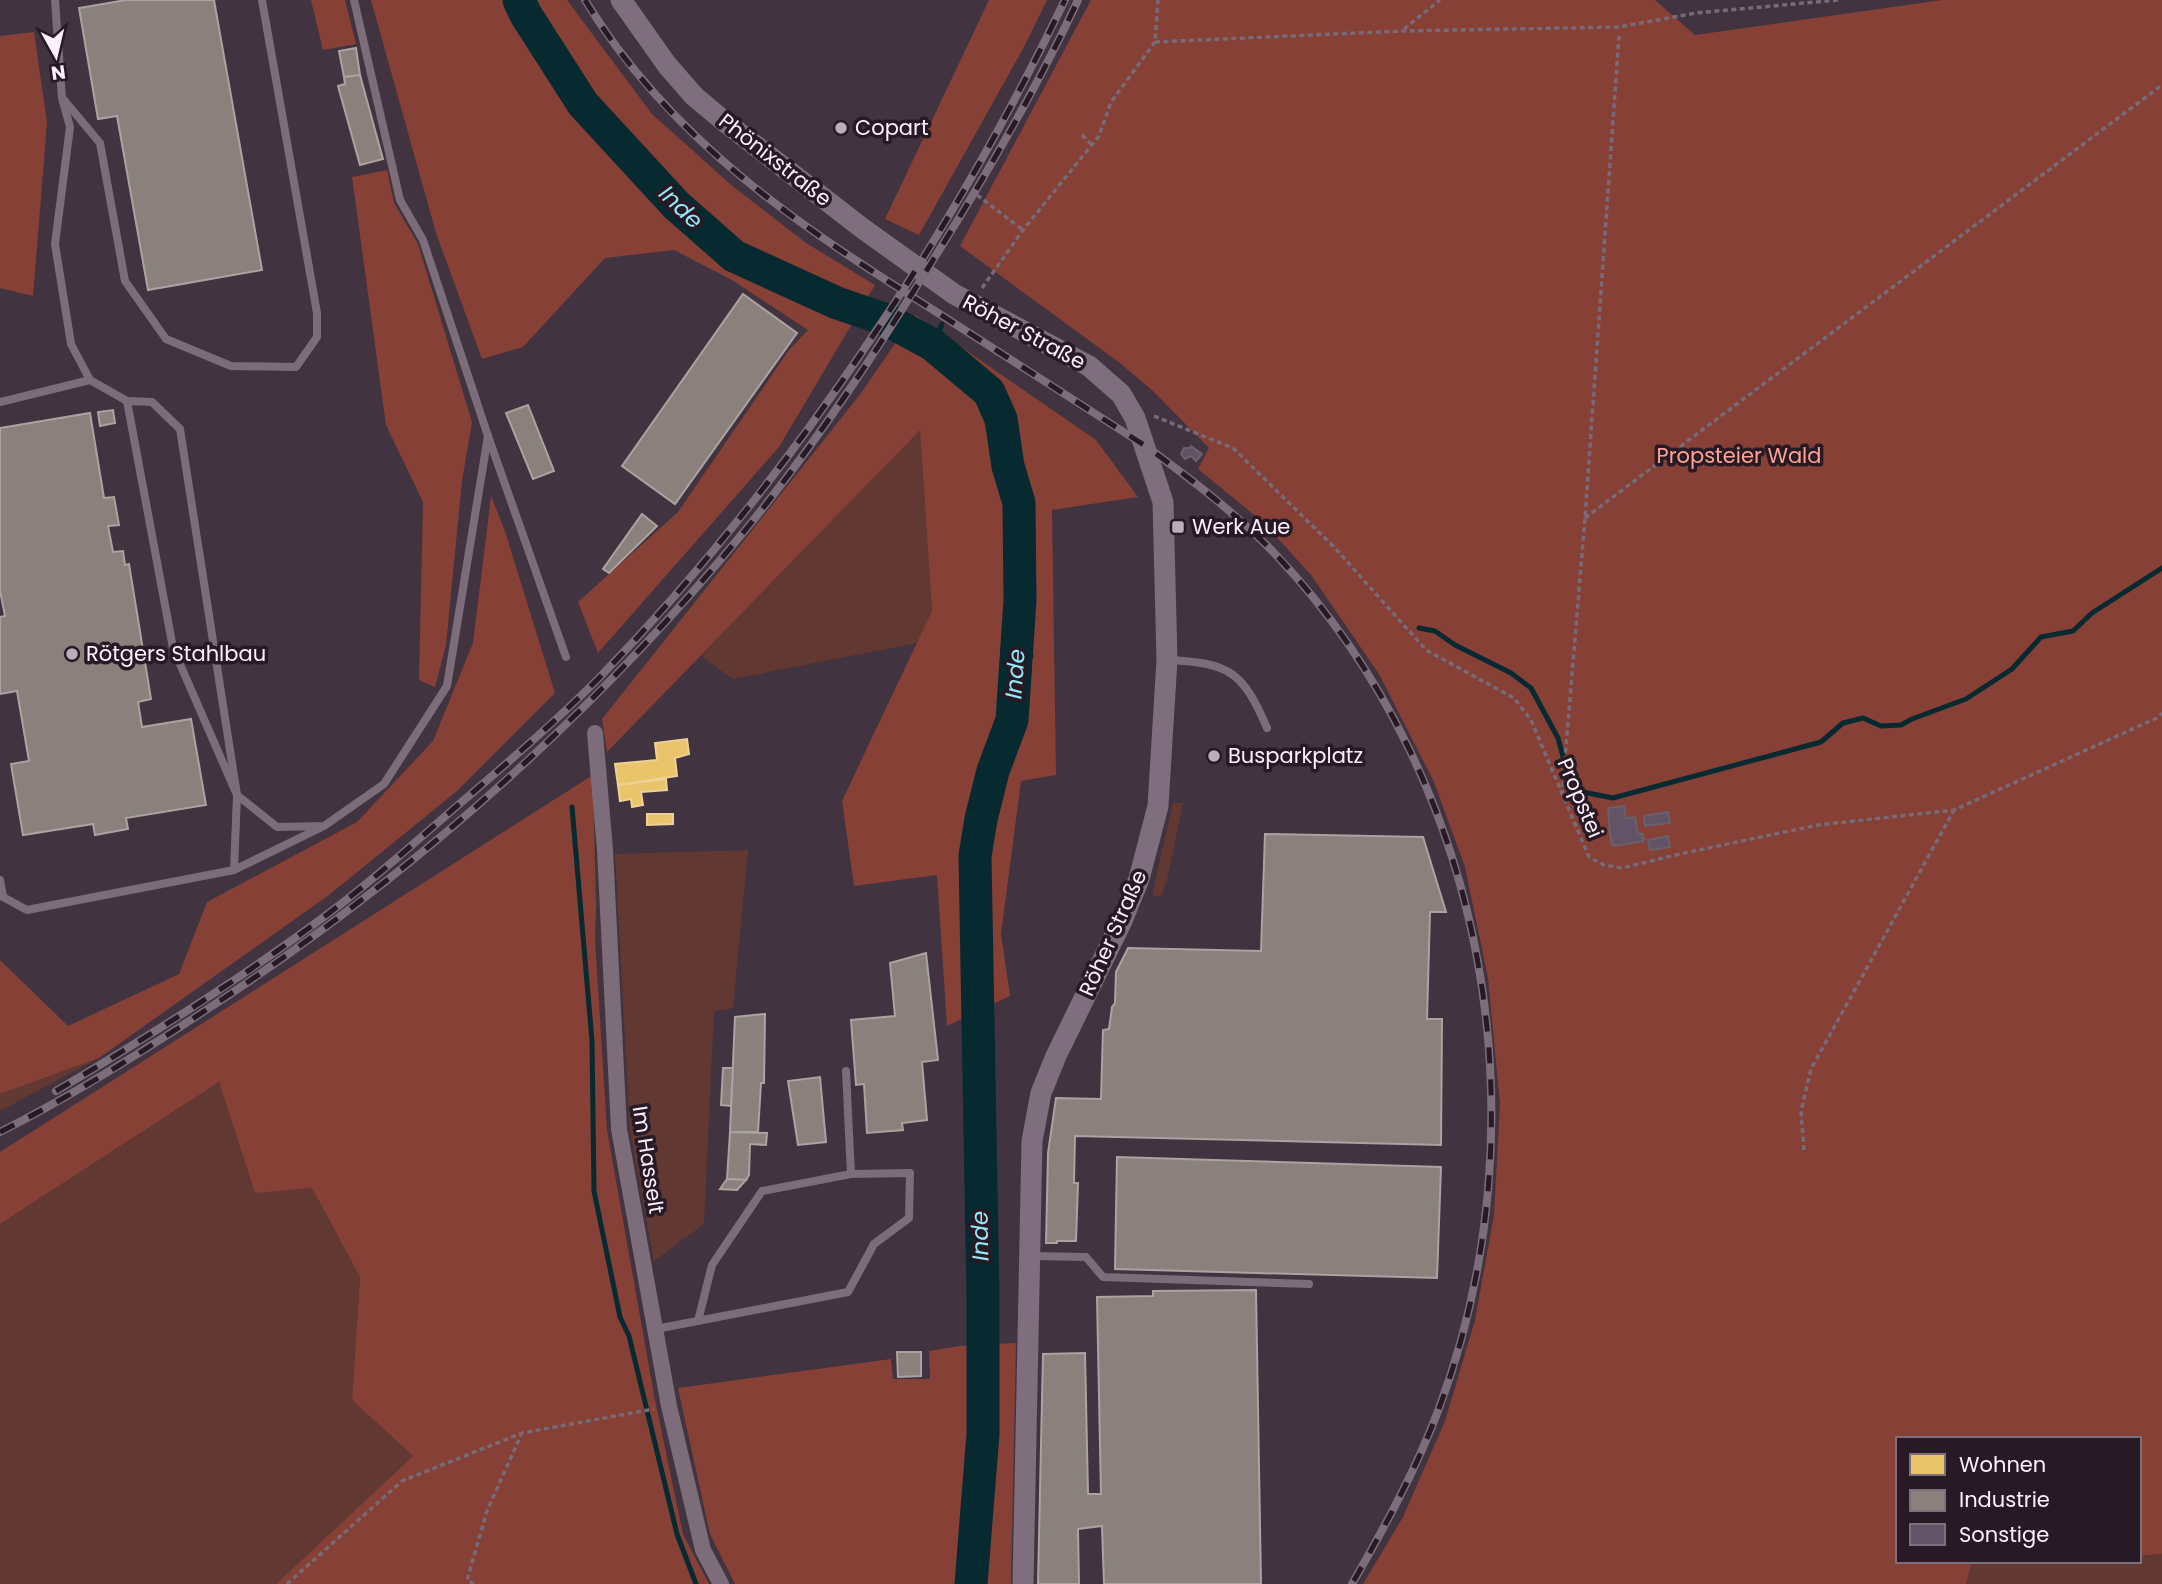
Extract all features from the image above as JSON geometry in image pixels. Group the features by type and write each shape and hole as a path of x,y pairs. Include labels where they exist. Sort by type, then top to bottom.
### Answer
{"main road":[{"name":"Phönixstraße","path":"621,0 667,65 694,96 862,228 954,294"},
{"name":"Röher Straße","path":"954,294 1088,366 1121,394 1135,418 1163,502 1167,660 1159,797 1139,880 1056,1056 1041,1093 1032,1141 1023,1584"}],"street":[{"name":"Im Hasselt","path":"595,733 605,850 619,1129 669,1406 703,1550 721,1584"}],"lane":[{"path":"55,0 62,98 70,127 55,244 71,344 90,380 127,401 152,402 180,429 237,795 234,870"},
{"path":"62,98 100,143 125,281 166,339 231,366 296,367 317,337 317,313 262,0"},
{"path":"354,0 400,200 423,240 566,657"},
{"path":"0,402 90,380"},
{"path":"127,401 173,648 237,795 276,827 324,826"},
{"path":"0,880 3,897 27,911 234,870 324,826 384,784 447,687 488,436"},
{"path":"1167,660 1213,665 1233,673 1246,685 1267,728"},
{"path":"846,1071 851,1174"},
{"path":"656,1329 698,1321 848,1292 874,1244 909,1218 910,1173 851,1174 762,1191 712,1265 698,1321"},
{"path":"1030,1256 1086,1258 1103,1277 1309,1284"}],"path":[{"path":"973,305 980,290 1023,230 1099,136 1111,102 1154,42 1158,0"},
{"path":"1402,31 1440,0"},
{"path":"1154,42 1402,31 1619,27 1696,13 1838,0"},
{"path":"1562,797 1619,36"},
{"path":"1585,518 2162,85"},
{"path":"1082,135 1091,144"},
{"path":"977,195 1023,230"},
{"path":"1144,445 1151,415"},
{"path":"1151,415 1153,425"},
{"name":"Propstei","path":"1151,415 1233,448 1335,548 1426,650 1514,698 1531,720 1588,857 1604,865 1622,868 1680,853 1818,825 1954,810 2157,718 2162,713"},
{"path":"1804,1150 1801,1111 1811,1069 1954,810"},
{"path":"287,1584 402,1481 522,1433 652,1409"},
{"path":"474,1584 466,1582 487,1511 522,1433"}],"shaded area":[{"path":"920,429 932,611 917,643 733,679 701,656"},
{"path":"1173,803 1183,803 1161,897 1152,895"},
{"path":"748,850 733,1008 714,1011 704,1224 654,1261 630,1129 615,854"},
{"path":"99,1058 0,1111 0,1094"},
{"path":"219,1082 255,1192 312,1188 360,1277 352,1400 413,1456 276,1584 0,1584 0,1224"},
{"path":"2162,1554 2162,1584 1966,1584 1971,1564 2141,1563 2141,1556"}],"green space":[{"path":"311,0 345,0 356,44 323,50"},
{"path":"371,0 567,0 652,114 730,184 806,243 875,285 779,447 598,653 578,602 678,512 789,350 808,330 732,280 674,250 605,258 523,347 482,359 436,233"},
{"path":"989,0 1047,0 1024,47 919,235 885,219"},
{"name":"Propsteier Wald","path":"1091,0 1655,0 1695,35 1942,0 2162,0 2162,1554 2141,1556 2141,1437 1896,1437 1896,1563 1991,1563 1971,1564 1966,1584 1363,1584 1403,1517 1445,1421 1475,1320 1494,1215 1500,1104 1488,978 1465,867 1434,782 1379,674 1311,575 1264,523 1198,469 1209,448 1153,391 1120,363 960,246"},
{"path":"34,32 47,123 33,296 0,288 0,36"},
{"path":"387,170 394,203 418,244 472,422 462,481 446,645 435,687 419,680 423,502 386,425 352,177"},
{"path":"915,315 1096,440 1138,497 1052,510 1056,775 1021,781 1001,934 1010,996 947,1026 937,875 854,886 842,801 932,611 920,430 607,752 602,719 858,397"},
{"path":"491,496 505,531 555,693 457,791 329,895 99,1058 0,1094 0,960 68,1026 179,974 207,902 357,822 433,741 473,643"},
{"path":"593,775 595,940 607,1130 654,1395 683,1534 709,1584 276,1584 413,1456 352,1400 360,1277 312,1188 255,1193 219,1082 0,1224 0,1152"},
{"path":"1016,1343 1011,1584 735,1584 710,1534 678,1388 891,1359 893,1379 930,1379 929,1351 959,1346"}],"building: Wohnen":[{"path":"687,739 689,754 675,758 677,776 618,785 615,764 657,760 655,743"},
{"path":"666,779 667,790 641,792 643,805 632,807 631,799 620,801 618,785"},
{"path":"647,814 673,814 673,824 647,825"}],"building: Industrie":[{"path":"126,0 214,0 262,270 148,290 117,116 98,119 79,8"},
{"path":"356,48 360,75 344,77 339,51"},
{"path":"360,75 383,159 360,165 338,86 345,84 344,77"},
{"path":"743,294 797,333 675,504 622,466"},
{"path":"528,405 554,471 533,479 506,413"},
{"path":"113,410 115,423 100,426 98,412"},
{"name":"Rötgers Stahlbau","path":"90,413 104,498 114,497 119,525 108,526 113,552 123,551 125,565 129,564 151,699 138,702 142,727 191,719 206,805 126,818 128,829 95,835 93,824 23,835 11,764 29,761 17,691 0,694 0,617 5,616 0,591 0,428"},
{"path":"642,514 657,526 609,573 603,569"},
{"path":"1265,834 1423,837 1446,912 1430,912 1427,1019 1442,1019 1441,1145 1075,1136 1074,1183 1078,1183 1076,1241 1046,1243 1048,1153 1056,1098 1101,1099 1103,1030 1109,1029 1115,1003 1116,972 1128,948 1261,951"},
{"path":"926,953 938,1060 922,1062 927,1120 902,1123 903,1130 867,1133 864,1084 856,1085 851,1020 895,1016 890,963"},
{"path":"765,1014 764,1083 761,1083 758,1132 730,1132 735,1017"},
{"path":"723,1068 733,1068 731,1106 721,1105"},
{"path":"820,1077 826,1142 798,1145 788,1081"},
{"path":"730,1132 767,1133 766,1145 750,1144 749,1175 746,1180 727,1179"},
{"path":"1117,1157 1441,1167 1437,1278 1115,1269"},
{"path":"727,1179 746,1180 737,1190 720,1189"},
{"path":"1256,1290 1261,1584 1104,1584 1102,1526 1078,1529 1079,1584 1038,1584 1043,1354 1085,1353 1088,1494 1101,1494 1097,1297 1153,1296 1153,1291"},
{"path":"897,1352 921,1352 921,1376 898,1377"}],"building: Sonstige":[{"path":"1191,446 1202,454 1196,461 1191,456 1185,459 1181,454 1184,448"},
{"path":"1624,806 1626,818 1635,817 1638,834 1643,834 1644,841 1613,846 1608,808"},
{"path":"1668,812 1670,823 1645,826 1644,816"},
{"path":"1668,836 1670,847 1650,850 1648,840"}],"waterway":[{"name":"Inde","path":"519,0 583,104 676,205 734,256 837,303 887,320 933,345 989,392 1001,419 1008,466 1019,503 1020,600 1012,720 993,771 975,856 983,1434 971,1584"},
{"path":"933,345 942,324"},
{"path":"1419,628 1435,631 1455,645 1511,673 1531,688 1558,738 1568,775 1583,792 1613,798 1821,742 1843,723 1863,718 1881,726 1901,725 1966,699 2012,669 2041,637 2073,631 2092,613 2162,568"},
{"path":"1016,656 1031,656"},
{"path":"572,807 592,1041 594,1191 620,1317 629,1336 677,1534 696,1584"}],"railway":[{"path":"585,0 619,51 657,97 698,139 742,178 837,248 1144,445 1230,511 1277,556 1349,646 1407,744 1450,850 1478,960 1490,1074 1488,1188 1471,1301 1438,1411 1409,1478 1352,1584"},
{"path":"56,1091 237,978 356,892 564,712 667,605 734,526 797,443 916,270 969,181 1065,0"},
{"path":"0,1132 156,1043 282,959 355,905 495,790 626,664 747,528 799,461 871,358 994,159 1030,96 1078,0"}],"place":[{"name":"Copart","path":"841,128"},
{"name":"Werk Aue","path":"1178,527"},
{"name":"Rötgers Stahlbau","path":"72,654"},
{"name":"Busparkplatz","path":"1214,756"}]}
